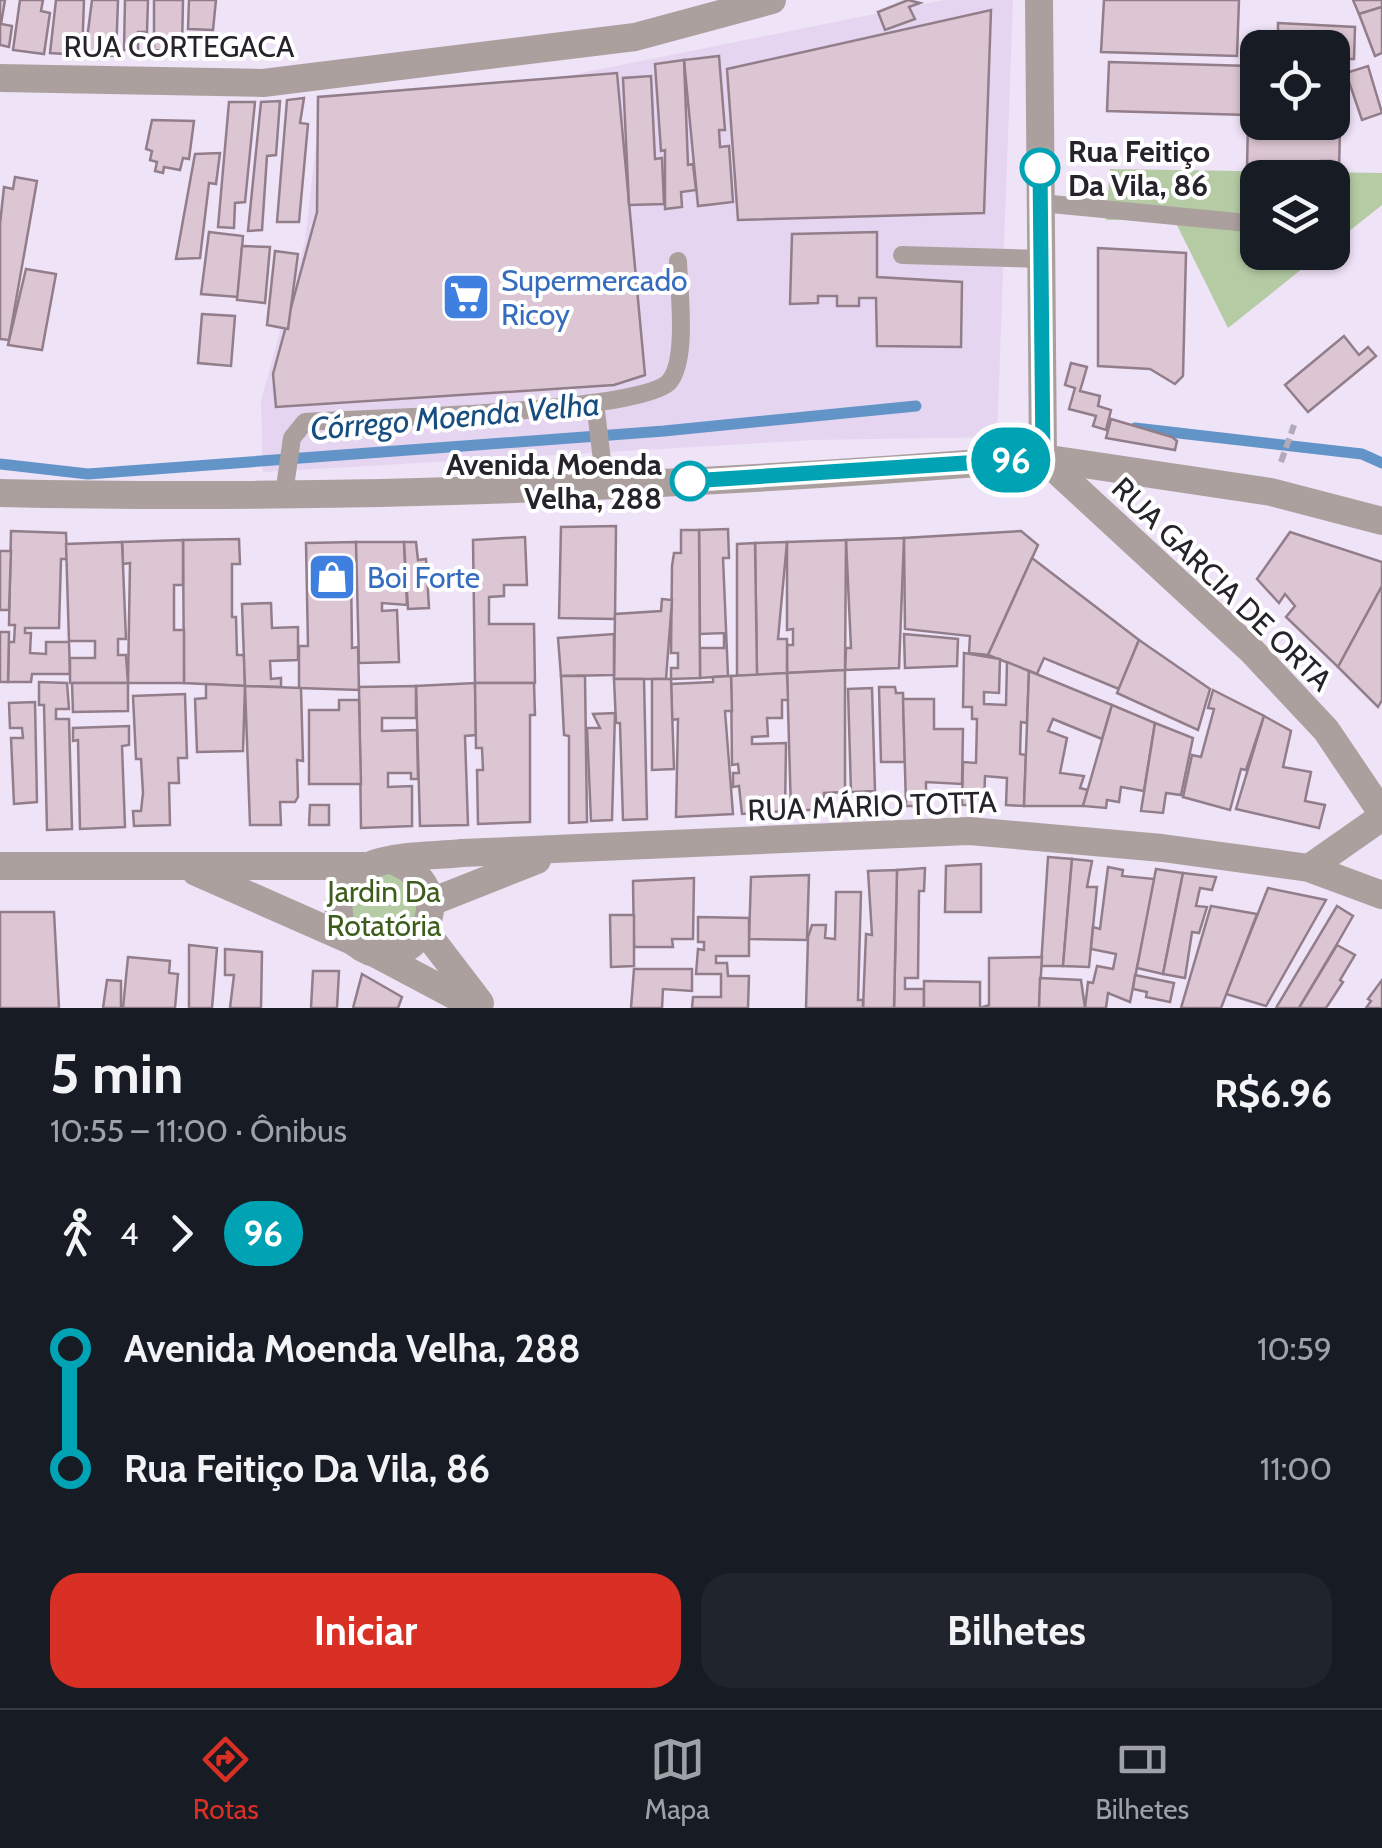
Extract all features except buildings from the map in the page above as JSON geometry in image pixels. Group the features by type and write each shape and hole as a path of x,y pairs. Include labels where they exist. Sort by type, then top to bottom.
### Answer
{"street":[{"name":"RUA CORTEGACA","path":"0,78 263,84 636,37 772,0"},
{"path":"1039,0 1043,458"},
{"path":"0,494 284,494 606,485 822,476 1043,458 1271,492 1382,522"},
{"name":"RUA GARCIA DE ORTA","path":"1043,458 1251,650 1326,730 1382,815"},
{"path":"1309,868 1382,815"},
{"name":"RUA MÁRIO TOTTA","path":"394,862 462,853 556,852 969,831 1162,848 1309,868 1382,895"},
{"name":"RUA MÁRIO TOTTA","path":"432,902 556,852"},
{"path":"0,866 186,868 363,866 394,862 412,869 425,884 432,902 425,931 412,945 394,954 376,954"},
{"path":"350,940 338,908 341,891 363,866"},
{"path":"186,868 350,940 481,1008"},
{"path":"425,931 481,1008"}],"lane":[{"path":"1041,203 1240,222"},
{"path":"902,255 1041,259"},
{"path":"284,494 292,438 305,422 595,403 654,393 672,379 680,351 678,261"},
{"path":"595,403 606,485"}],"path":[{"path":"1276,478 1294,425"}],"shaded area":[{"path":"944,0 1013,0 997,437 814,440 263,472 261,401 305,241 319,117 532,83"}],"green space":[{"path":"1110,169 1240,171 1240,270 1301,270 1228,328 1174,219 1106,220"},
{"path":"1350,173 1382,173 1382,205 1350,230"},
{"name":"Jardin Da Rotatória","path":"384,873 409,883 419,908 409,933 384,943 359,933 349,908 359,883"}],"waterway":[{"name":"Córrego Moenda Velha","path":"0,464 88,474 664,431 916,406"},
{"name":"Córrego Moenda Velha","path":"1135,428 1362,454 1382,463"}],"bus line":[{"name":"96","path":"690,481 822,476 1043,458 1040,168"}],"place":[{"name":"Rua Feitiço Da Vila, 86","path":"1040,168"},
{"name":"Supermercado Ricoy","path":"466,297"},
{"name":"Avenida Moenda Velha, 288","path":"690,481"},
{"name":"Boi Forte","path":"332,577"}]}
